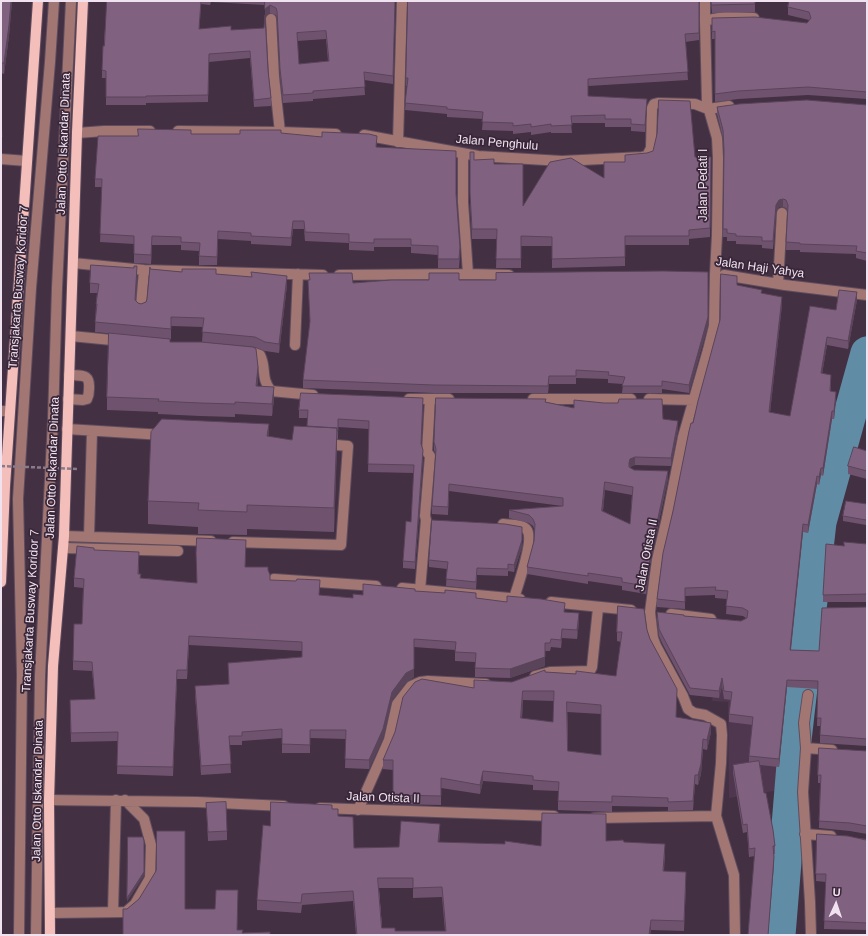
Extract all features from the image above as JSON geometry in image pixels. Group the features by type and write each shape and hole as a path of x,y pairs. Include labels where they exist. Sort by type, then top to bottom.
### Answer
{"main road":[{"path":"1,582 5,411 27,161 38,1"},
{"name":"Jalan Otto Iskandar Dinata","path":"50,935 49,800 53,666 64,536 77,133 83,1"}],"street":[{"name":"Transjakarta Busway Koridor 7","path":"19,935 22,676 18,499 30,288 54,1"},
{"name":"Transjakarta Busway Koridor 7","path":"36,935 40,676 53,428 57,288 71,1"},
{"path":"398,142 402,1"},
{"name":"Jalan Pedati I","path":"705,1 704,20 707,103 717,138 718,158 717,235 711,274"},
{"path":"704,20 725,17 766,19"},
{"path":"271,19 274,77 280,132"},
{"name":"Jalan Penghulu","path":"77,133 104,131 161,131 352,134 370,136 463,154 562,161 647,156 651,148 652,108 654,104 695,104 708,109 738,105"},
{"path":"463,154 463,202 468,274"},
{"path":"1,159 27,161"},
{"path":"778,284 782,213"},
{"path":"73,262 144,270 298,274 517,275"},
{"path":"141,307 144,270"},
{"path":"295,345 298,274"},
{"name":"Jalan Haji Yahya","path":"711,274 778,284 867,294"},
{"name":"Jalan Otista II","path":"711,274 714,326 672,473 657,560 650,612 653,638 656,646 683,696 688,709 694,713 705,715 721,724 722,749 716,816 734,875 735,935"},
{"path":"71,336 132,342"},
{"path":"231,351 260,355 263,361 265,384 271,391 324,396"},
{"path":"68,400 87,399 89,396 90,382 86,377 69,375"},
{"path":"399,398 462,399"},
{"path":"420,590 431,520 425,516 430,456 427,452 430,399"},
{"path":"526,399 694,400"},
{"path":"67,429 170,435"},
{"path":"89,537 92,431"},
{"path":"64,536 341,545 348,446 317,444"},
{"path":"491,524 522,526 527,529 529,534 528,548 514,598"},
{"path":"63,548 178,551"},
{"path":"274,579 514,598 722,620"},
{"path":"524,681 537,675 550,672 590,671 598,608"},
{"path":"358,810 389,740 397,704 411,686 420,682 428,681 500,684"},
{"path":"808,695 804,723 806,748 803,792 811,935"},
{"path":"806,748 844,751"},
{"path":"49,800 120,800 297,807"},
{"path":"113,912 120,800"},
{"path":"50,913 126,912 135,904 150,878 151,845 144,819 120,800"},
{"name":"Jalan Otista II","path":"312,808 563,817"},
{"path":"587,818 716,816"},
{"path":"805,834 842,837"}],"path":[{"path":"1,466 77,469"}],"shaded area":[{"path":"763,621 795,624 780,790 729,798 728,702 712,701 717,662"}],"building":[{"path":"1,1 11,1 4,63 1,63"},
{"path":"107,1 201,1 199,29 231,26 231,30 264,28 265,15 271,98 254,100 250,51 209,54 208,95 106,97 106,71 102,70"},
{"path":"265,1 395,1 393,76 364,72 365,87 283,95 277,11 276,8 270,5 265,9","holes":["326,31 329,61 299,64 297,33"]},
{"path":"408,1 699,1 699,33 685,34 688,72 588,79 588,96 647,99 645,125 631,124 631,119 605,119 605,115 571,116 572,125 551,126 551,124 531,127 531,124 513,126 513,123 482,122 483,112 405,103 408,78 406,78"},
{"path":"711,1 755,1 755,4 712,5"},
{"path":"789,1 867,1 867,92 808,87 738,91 715,94 715,31 712,32 712,18 755,17 807,23 811,18 809,12 788,7"},
{"path":"659,100 690,101 695,157 711,157 710,228 689,230 689,236 625,236 625,257 552,259 552,237 521,236 521,259 496,259 497,229 472,229 470,152 474,152 474,160 494,159 494,164 523,164 523,206 550,162 571,158 604,178 604,162 625,162 625,155 653,151 657,134"},
{"path":"807,100 867,105 867,253 856,251 857,246 800,244 786,242 788,205 786,200 783,199 779,200 776,205 773,241 762,241 762,237 736,236 736,234 727,233 727,229 723,229 724,150 723,130 717,107 739,104"},
{"path":"1,115 2,137 1,137"},
{"path":"138,129 191,130 191,134 240,134 240,130 281,130 281,133 322,137 322,132 369,134 377,136 376,147 456,151 456,194 460,247 459,259 438,259 438,246 411,245 411,239 374,239 374,243 349,242 349,234 305,232 304,221 293,221 291,238 251,236 251,233 218,231 217,257 199,256 200,243 181,242 181,237 152,236 151,255 134,254 134,236 100,234 102,179 95,179 98,136 138,136"},
{"path":"91,265 134,268 134,266 137,266 135,300 141,304 146,302 147,299 150,267 150,269 182,272 182,269 216,269 216,274 252,277 251,272 287,276 279,344 265,342 255,337 202,332 204,318 171,317 171,329 95,322 99,284 90,283"},
{"path":"664,271 708,272 708,317 689,385 662,381 662,386 622,386 625,377 608,375 609,372 576,370 576,376 549,376 548,386 434,385 303,380 310,321 309,273 352,273 353,283 391,280 429,280 429,273 459,273 459,280 496,280 496,273"},
{"path":"721,274 737,276 737,285 762,290 761,293 782,297 769,412 790,416 810,306 836,310 839,290 857,292 848,341 827,337 821,373 831,375 830,391 836,392 834,411 832,411 823,468 821,468 819,477 817,476 808,525 803,524 790,650 819,651 822,608 867,607 867,739 820,735 821,718 817,718 818,681 787,680 779,759 749,756 753,717 729,714 732,692 724,691 722,678 719,691 690,688 659,629 657,612 741,621 747,618 748,611 743,608 726,606 728,591 715,590 716,587 685,588 685,602 657,599 663,553 689,431 691,423 693,423 720,320"},
{"path":"109,333 170,339 170,342 201,342 253,347 256,349 258,367 256,386 274,387 272,404 235,402 235,404 200,403 158,401 159,399 107,397"},
{"path":"301,393 423,398 421,444 423,450 415,562 403,561 406,521 411,522 414,465 368,464 369,421 338,419 338,431 337,428 307,426 308,410 299,410"},
{"path":"436,398 546,399 545,402 574,408 574,400 618,403 619,399 662,399 663,419 678,421 671,458 635,457 630,459 629,463 629,467 634,470 668,471 651,551 646,586 622,582 622,578 588,573 588,576 527,567 534,541 535,524 529,515 509,510 563,506 563,498 449,484 448,507 432,506 436,449 434,442","holes":["605,482 633,487 630,524 602,511"]},
{"path":"162,419 269,424 267,436 292,440 294,426 337,428 334,508 247,505 247,512 198,510 199,503 148,501 151,432"},
{"path":"854,447 867,451 867,471 848,466"},
{"path":"846,501 867,504 866,520 843,516"},
{"path":"432,520 505,524 522,527 522,540 514,565 508,564 508,569 477,568 476,582 446,579 448,562 429,560"},
{"path":"197,538 246,540 245,567 268,567 270,580 320,580 319,595 353,598 353,594 363,595 363,584 415,589 415,591 445,593 445,590 476,593 476,598 507,602 507,596 541,599 565,603 564,612 579,613 577,630 562,629 561,640 551,639 550,643 545,643 545,657 510,669 475,668 476,653 455,652 456,642 414,639 414,669 406,673 392,692 383,729 369,760 345,759 346,730 310,730 310,745 282,744 282,729 242,732 242,736 229,736 231,764 201,766 195,686 229,684 228,663 302,657 302,642 189,636 187,670 177,670 173,767 117,766 118,732 71,733 70,700 95,699 92,662 73,661 74,624 82,624 84,579 74,578 77,546 94,548 94,550 139,552 138,574 141,574 140,578 197,583"},
{"path":"844,542 867,544 867,594 823,595 826,544 844,546"},
{"path":"618,606 644,609 650,639 677,689 676,717 711,723 707,740 703,739 701,764 698,775 695,775 693,801 668,802 668,798 612,796 612,802 558,801 559,782 533,780 533,776 483,771 480,785 441,778 441,796 393,795 393,760 383,760 395,732 403,697 415,682 422,679 474,688 474,680 512,682 545,670 545,672 576,674 576,671 616,676 622,632 617,632","holes":["523,691 554,691 553,722 521,718","567,702 601,705 601,755 568,751"]},
{"path":"819,748 867,751 867,826 850,823 819,821 821,775 818,775"},
{"path":"759,761 775,846 773,846 774,857 768,935 748,935 755,848 749,849 747,824 743,825 733,765"},
{"path":"226,802 227,831 208,832 206,803"},
{"path":"271,802 332,805 332,809 338,809 338,816 353,817 354,848 399,847 401,821 440,824 438,842 505,844 505,841 541,846 542,813 606,814 606,841 623,840 624,842 665,844 663,871 686,872 684,921 651,920 649,935 357,935 353,891 302,894 301,903 257,900 263,825 270,826","holes":["378,878 413,878 413,888 442,887 446,931 395,931 395,928 382,928"]},
{"path":"157,831 185,831 185,909 215,909 216,890 238,890 237,930 243,930 242,933 270,932 270,935 123,935 123,909 127,909 139,899 156,871"},
{"path":"817,834 867,839 867,923 824,921 826,874 816,874"},
{"path":"128,837 143,837 144,872 127,898"}],"waterway":[{"path":"779,935 795,740 820,522 867,353"}]}
